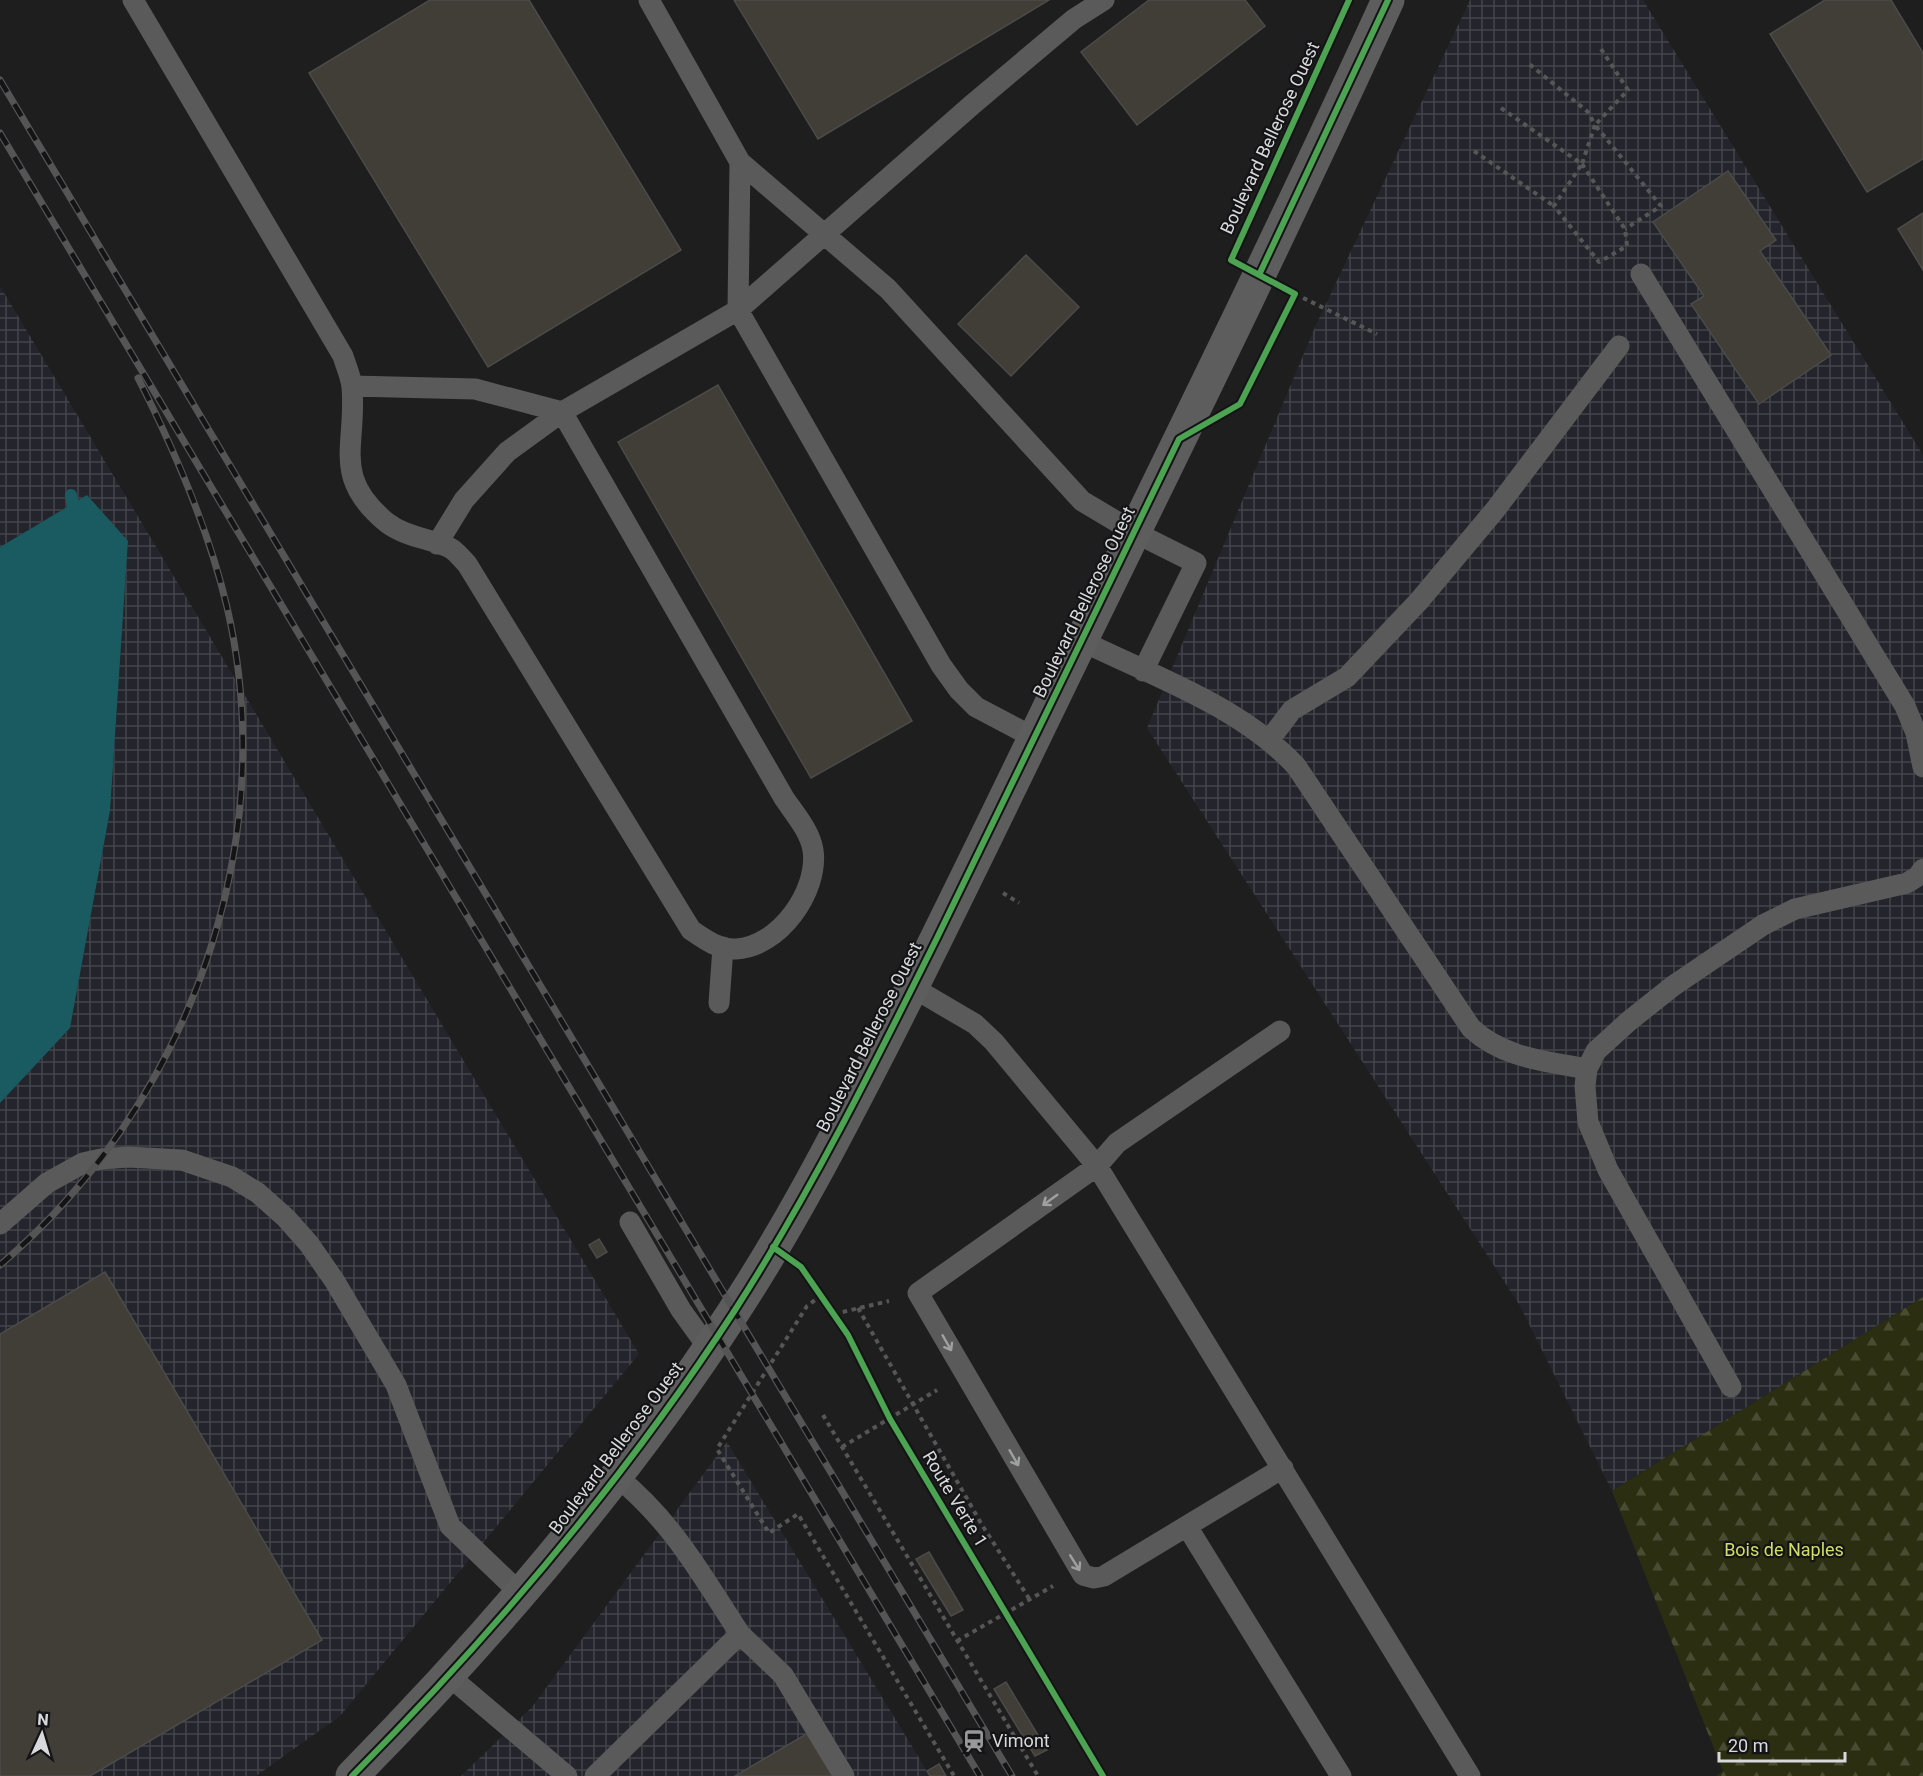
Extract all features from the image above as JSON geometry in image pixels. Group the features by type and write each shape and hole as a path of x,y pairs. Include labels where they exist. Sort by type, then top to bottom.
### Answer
{"street":[{"name":"Boulevard Bellerose Ouest","path":"352,1776 449,1676 521,1594 616,1476 664,1415 709,1349 788,1224 912,987 1035,738 1388,0"}],"lane":[{"path":"133,0 343,356 352,386 348,456 351,476 364,499 387,522 400,531 451,549 467,564 691,930 711,944 734,950 754,946 770,938 790,917 804,896 813,873 813,848 807,833 784,798 562,412 475,389 352,386"},
{"path":"649,0 740,162 888,289 1083,501 1134,532 1196,563 1143,671"},
{"path":"437,544 464,500 507,452 562,412 738,310 1074,19 1104,0"},
{"path":"740,162 738,310 941,665 958,690 976,707 1035,738"},
{"path":"1641,274 1761,466 1905,706 1916,733 1923,767"},
{"path":"1270,739 1292,710 1347,677 1419,601 1494,510 1619,346"},
{"path":"1082,641 1242,720 1270,739 1296,766 1471,1028 1495,1047 1516,1055 1587,1069"},
{"path":"1731,1388 1608,1170 1588,1122 1585,1086 1587,1069 1596,1051 1629,1021 1673,986 1762,925 1795,909 1907,883 1918,876 1923,869"},
{"path":"719,1003 723,947"},
{"path":"912,987 954,1010 987,1036 1097,1166 1470,1776"},
{"path":"1280,1030 1118,1143 1097,1166 918,1293 1083,1575 1094,1578 1104,1576 1188,1528 1283,1468"},
{"path":"0,1224 47,1183 83,1163 101,1159 128,1157 182,1160 232,1177 258,1193 286,1218 309,1244 396,1385 450,1526 521,1594"},
{"path":"630,1222 693,1329 709,1349"},
{"path":"616,1476 641,1496 672,1530 740,1634 783,1675 844,1776"},
{"path":"1188,1528 1341,1776"},
{"path":"595,1776 740,1634"},
{"path":"449,1676 567,1776"}],"path":[{"path":"1554,206 1582,164 1595,125 1628,90 1601,49"},
{"path":"1528,63 1588,112 1595,125 1661,206 1625,229"},
{"path":"1474,151 1554,206 1599,262 1627,246 1625,229 1582,164 1501,108"},
{"path":"1258,275 1377,334"},
{"path":"1290,304 1295,294"},
{"path":"1003,893 1018,903"},
{"path":"816,1287 839,1321"},
{"path":"822,1294 807,1306 717,1449 769,1533 798,1514 954,1776"},
{"path":"834,1314 864,1307"},
{"path":"858,1308 982,1525 1030,1600"},
{"path":"842,1447 909,1407"},
{"path":"886,1409 896,1429"},
{"path":"823,1415 1038,1776"},
{"path":"1000,1604 1012,1624"},
{"path":"957,1641 1023,1604"}],"shaded area":[{"path":"1470,0 1643,0 1923,455 1923,1297 1612,1491 1520,1306 1147,728 1315,327"},
{"path":"0,286 639,1354 340,1716 256,1776 0,1776 0,1103 70,1028 110,811 128,542 87,495 0,547"},
{"path":"727,1442 930,1776 461,1776 532,1707"}],"green space":[{"name":"Bois de Naples","path":"1923,1297 1923,1776 1716,1776 1723,1771 1612,1491"}],"water":[{"path":"87,495 128,541 110,811 70,1028 0,1103 0,547"}],"building":[{"path":"430,0 529,0 681,250 488,367 309,73"},
{"path":"734,0 1049,0 818,139"},
{"path":"1149,0 1245,0 1265,26 1137,125 1081,52"},
{"path":"1825,0 1891,0 1923,53 1923,159 1867,192 1770,34"},
{"path":"1728,171 1776,240 1760,251 1831,355 1759,404 1691,304 1704,296 1653,222"},
{"path":"1923,213 1923,270 1898,229"},
{"path":"1026,255 1079,307 1011,376 958,324"},
{"path":"718,385 912,721 811,778 618,442"},
{"path":"599,1239 607,1252 597,1258 589,1245"},
{"path":"105,1272 322,1640 90,1776 0,1776 0,1334"},
{"path":"929,1552 963,1610 951,1616 916,1559"},
{"path":"1006,1682 1047,1750 1035,1756 994,1689"},
{"path":"808,1733 833,1776 735,1776"},
{"path":"939,1764 946,1776 930,1776 927,1771"}],"waterway":[{"path":"71,495 75,517"}],"railway":[{"path":"0,80 1012,1776"},
{"path":"0,133 980,1776"},
{"path":"0,1265 65,1201 122,1129 168,1051 204,967 229,879 241,789 241,698 227,607 210,548 189,490 138,378"}],"cycle path":[{"path":"352,1776 405,1722 507,1610 603,1494 693,1373 735,1310 816,1174 936,940 1179,439 1240,404 1295,294 1231,260 1349,0"},
{"path":"1259,275 1388,0"},
{"name":"Route Verte 1","path":"773,1247 801,1267 848,1335 890,1419 1103,1776"}],"place":[{"name":"Vimont","path":"974,1741"}]}
